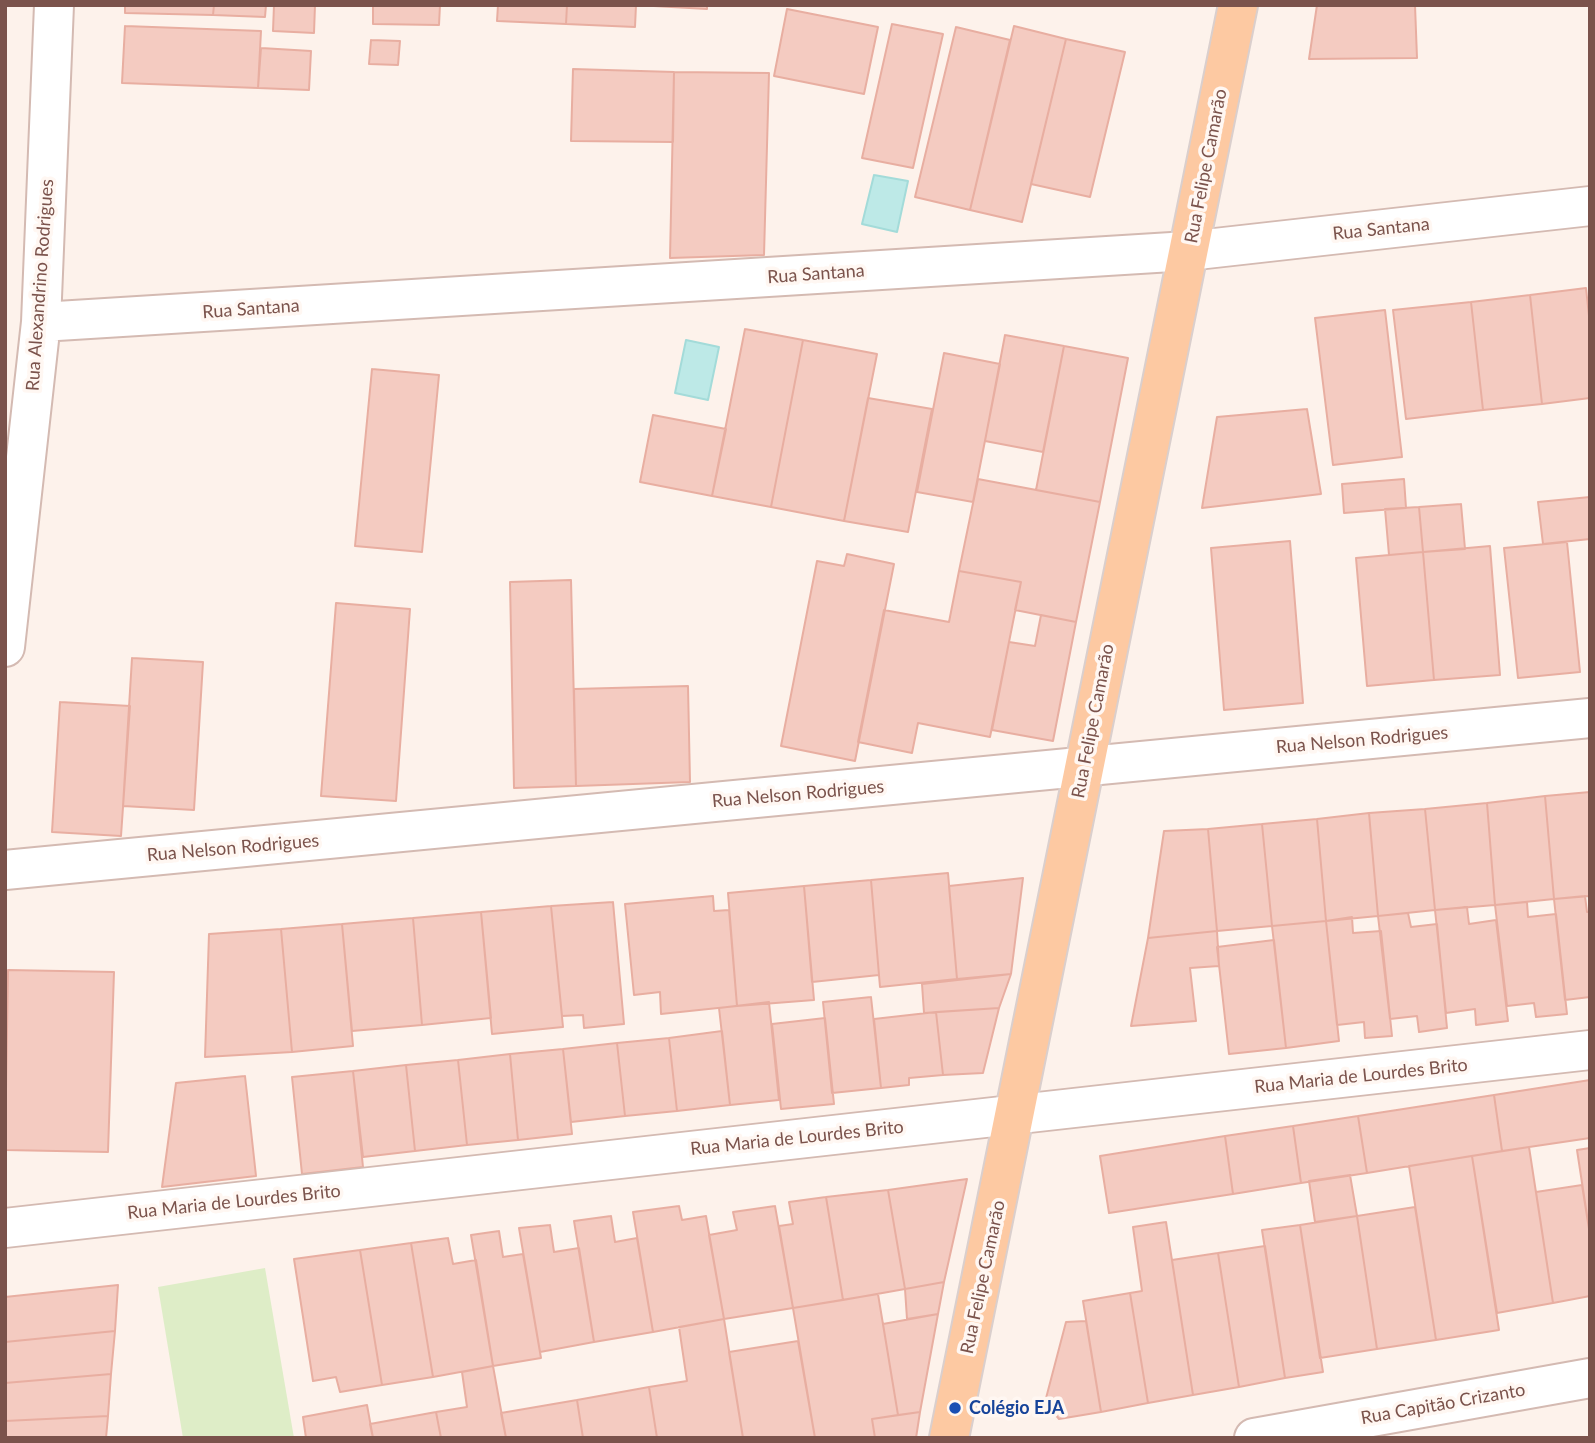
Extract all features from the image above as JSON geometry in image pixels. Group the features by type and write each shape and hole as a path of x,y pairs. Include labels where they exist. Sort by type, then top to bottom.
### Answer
{"main road":[{"name":"Rua Felipe Camarão","path":"949,1438 1238,5"}],"street":[{"name":"Rua Alexandrino Rodrigues","path":"5,647 41,322 54,5"},
{"name":"Rua Santana","path":"41,322 1188,251 1590,206"},
{"name":"Rua Nelson Rodrigues","path":"5,870 1590,718"},
{"name":"Rua Maria de Lourdes Brito","path":"5,1228 1590,1050"},
{"name":"Rua Capitão Crizanto","path":"1254,1438 1590,1378"}],"green space":[{"path":"265,1268 294,1438 183,1438 158,1287"}],"water":[{"path":"874,175 908,181 897,232 862,224"},
{"path":"686,340 719,347 708,400 675,393"}],"building":[{"path":"125,5 214,5 213,15 125,13"},
{"path":"214,5 266,5 265,17 213,15"},
{"path":"274,5 315,5 314,33 273,31"},
{"path":"373,5 440,5 439,25 373,24"},
{"path":"498,5 567,5 566,24 497,21"},
{"path":"567,5 636,5 635,27 566,24"},
{"path":"636,5 707,5 707,9"},
{"path":"1317,5 1415,5 1417,58 1309,59"},
{"path":"787,9 878,27 864,94 774,76"},
{"path":"892,24 943,34 913,168 862,158"},
{"path":"125,26 261,31 258,88 122,83"},
{"path":"1014,26 1066,39 1022,222 970,210"},
{"path":"956,27 1010,40 970,210 915,197"},
{"path":"1066,39 1125,52 1090,197 1031,184"},
{"path":"371,40 400,41 398,65 369,64"},
{"path":"261,48 311,51 309,90 258,88"},
{"path":"573,69 674,72 673,142 571,141"},
{"path":"674,72 769,73 764,255 670,258"},
{"path":"1586,288 1590,325 1590,398 1542,404 1530,295"},
{"path":"1530,295 1542,404 1483,410 1471,302"},
{"path":"1471,302 1483,410 1406,419 1393,310"},
{"path":"1385,310 1402,457 1333,465 1315,318"},
{"path":"745,329 803,340 771,507 712,496"},
{"path":"1005,335 1064,346 1043,452 985,441"},
{"path":"803,340 877,354 844,521 771,507"},
{"path":"1064,346 1128,358 1100,502 1036,490"},
{"path":"944,353 1000,364 973,502 917,492"},
{"path":"372,369 439,375 422,552 355,546"},
{"path":"868,398 932,409 908,532 844,521"},
{"path":"1307,409 1321,494 1202,508 1217,417"},
{"path":"653,415 726,429 712,496 640,482"},
{"path":"978,479 1100,502 1076,622 1015,610 1021,582 959,571"},
{"path":"1404,479 1406,508 1344,513 1342,484"},
{"path":"1590,497 1590,539 1543,544 1538,502"},
{"path":"1461,504 1465,549 1423,552 1419,507"},
{"path":"1419,507 1423,552 1389,555 1385,509"},
{"path":"1290,541 1303,703 1224,710 1211,548"},
{"path":"1567,542 1580,672 1518,678 1504,548"},
{"path":"1490,546 1500,675 1434,680 1423,552"},
{"path":"1423,552 1434,680 1367,686 1356,558"},
{"path":"847,554 894,564 855,761 781,746 817,561 844,566"},
{"path":"959,571 1021,582 990,737 918,723 912,753 858,742 884,610 949,622"},
{"path":"571,580 576,786 514,788 510,582"},
{"path":"336,603 410,609 396,801 321,796"},
{"path":"1041,615 1076,622 1053,741 992,730 1009,642 1035,646"},
{"path":"132,658 203,662 194,810 123,806"},
{"path":"688,686 690,782 576,786 574,689"},
{"path":"60,702 130,706 121,836 52,832"},
{"path":"1590,792 1590,896 1554,899 1545,796"},
{"path":"1545,796 1554,899 1495,905 1487,803"},
{"path":"1487,803 1495,905 1435,910 1425,809"},
{"path":"1425,809 1435,910 1378,916 1369,813"},
{"path":"1369,813 1378,916 1326,921 1317,819"},
{"path":"1317,819 1326,921 1272,926 1262,824"},
{"path":"1262,824 1272,926 1217,931 1208,829"},
{"path":"1208,829 1217,931 1148,938 1164,831"},
{"path":"948,873 957,979 880,987 871,880"},
{"path":"1023,878 1011,974 957,979 949,886"},
{"path":"871,880 879,975 812,982 804,886"},
{"path":"804,886 814,1000 737,1006 728,893"},
{"path":"713,896 714,911 729,910 737,1006 661,1014 660,992 634,995 625,904"},
{"path":"1585,896 1587,912 1590,912 1590,997 1565,1000 1554,899"},
{"path":"613,902 624,1024 584,1028 583,1015 562,1016 551,906"},
{"path":"1527,902 1528,917 1556,914 1567,1014 1536,1017 1534,1003 1507,1006 1495,905"},
{"path":"551,906 563,1027 492,1034 481,912"},
{"path":"1467,907 1469,924 1496,920 1508,1021 1476,1025 1475,1009 1446,1013 1435,910"},
{"path":"481,912 491,1018 422,1025 413,918"},
{"path":"1408,913 1411,927 1437,924 1447,1028 1419,1032 1417,1016 1390,1019 1378,916"},
{"path":"1352,917 1353,933 1381,931 1392,1036 1365,1038 1364,1022 1337,1025 1326,921"},
{"path":"413,918 422,1025 352,1031 342,924"},
{"path":"1326,921 1339,1041 1286,1048 1272,926"},
{"path":"342,924 353,1046 292,1052 281,929"},
{"path":"281,929 292,1052 205,1057 209,934"},
{"path":"1217,931 1219,966 1190,968 1196,1021 1131,1026 1148,938"},
{"path":"1274,940 1286,1048 1229,1054 1217,947"},
{"path":"8,970 114,972 108,1152 5,1150"},
{"path":"1011,974 999,1008 924,1013 922,984"},
{"path":"871,997 881,1088 832,1093 823,1002"},
{"path":"769,1002 779,1100 730,1105 719,1008"},
{"path":"999,1008 983,1073 943,1075 936,1012"},
{"path":"936,1012 943,1075 909,1078 909,1085 881,1088 874,1019"},
{"path":"825,1018 834,1104 781,1109 772,1024"},
{"path":"722,1031 730,1105 677,1111 669,1038"},
{"path":"669,1038 677,1111 625,1116 617,1043"},
{"path":"617,1043 625,1116 571,1122 563,1049"},
{"path":"563,1049 572,1134 518,1140 510,1054"},
{"path":"510,1054 518,1140 467,1145 458,1060"},
{"path":"458,1060 467,1145 415,1151 406,1065"},
{"path":"406,1065 415,1151 363,1157 353,1071"},
{"path":"353,1071 363,1167 302,1174 292,1077"},
{"path":"245,1076 256,1176 162,1187 176,1083"},
{"path":"1590,1080 1590,1138 1502,1151 1494,1095"},
{"path":"1494,1095 1502,1151 1367,1173 1358,1116"},
{"path":"1358,1116 1367,1173 1301,1183 1293,1126"},
{"path":"1293,1126 1301,1183 1233,1194 1225,1136"},
{"path":"1225,1136 1233,1194 1109,1213 1100,1156"},
{"path":"1529,1147 1553,1303 1497,1313 1472,1156"},
{"path":"1590,1148 1590,1235 1577,1150"},
{"path":"1472,1156 1499,1330 1436,1340 1409,1166"},
{"path":"1350,1175 1357,1216 1315,1222 1309,1181"},
{"path":"967,1179 944,1282 905,1289 888,1190"},
{"path":"1582,1185 1590,1235 1590,1296 1553,1303 1536,1192"},
{"path":"888,1190 905,1289 843,1300 826,1197"},
{"path":"826,1197 843,1300 793,1308 779,1226 793,1224 789,1202"},
{"path":"679,1206 682,1220 706,1216 724,1319 653,1332 633,1212"},
{"path":"775,1206 793,1308 724,1319 709,1235 737,1230 733,1212"},
{"path":"1415,1207 1436,1340 1377,1349 1357,1216"},
{"path":"611,1216 615,1242 637,1238 653,1332 594,1342 574,1221"},
{"path":"1357,1216 1377,1349 1320,1358 1300,1225"},
{"path":"1166,1222 1193,1395 1148,1403 1130,1293 1142,1291 1133,1227"},
{"path":"550,1225 554,1252 579,1248 594,1342 540,1352 519,1228"},
{"path":"1300,1225 1323,1372 1285,1378 1262,1230"},
{"path":"499,1231 503,1257 523,1254 541,1358 493,1366 471,1235"},
{"path":"448,1238 453,1264 476,1260 493,1366 433,1377 411,1243"},
{"path":"411,1243 433,1377 382,1385 360,1250"},
{"path":"1265,1246 1285,1378 1239,1387 1218,1253"},
{"path":"360,1250 382,1385 340,1392 336,1377 313,1381 294,1259"},
{"path":"1218,1253 1239,1387 1193,1395 1172,1260"},
{"path":"944,1282 938,1314 907,1319 905,1289"},
{"path":"118,1285 115,1331 5,1342 5,1297"},
{"path":"1130,1293 1148,1403 1101,1412 1083,1301"},
{"path":"878,1294 898,1415 872,1419 875,1438 815,1438 793,1308"},
{"path":"938,1314 920,1412 898,1415 883,1324"},
{"path":"724,1319 743,1438 657,1438 649,1387 687,1381 679,1327"},
{"path":"1086,1321 1101,1412 1059,1419 1045,1402 1066,1322"},
{"path":"115,1331 111,1374 5,1383 5,1342"},
{"path":"798,1341 815,1438 743,1438 729,1352"},
{"path":"493,1366 506,1438 441,1438 436,1412 467,1407 462,1372"},
{"path":"111,1374 108,1416 5,1421 5,1383"},
{"path":"649,1387 657,1438 583,1438 577,1400"},
{"path":"577,1400 583,1438 506,1438 501,1413"},
{"path":"367,1405 373,1438 306,1438 303,1417"},
{"path":"436,1412 441,1438 373,1438 370,1424"},
{"path":"920,1412 916,1438 875,1438 872,1419"},
{"path":"108,1416 106,1438 5,1438 5,1421"}],"place":[{"name":"Colégio EJA","path":"955,1408"}]}
